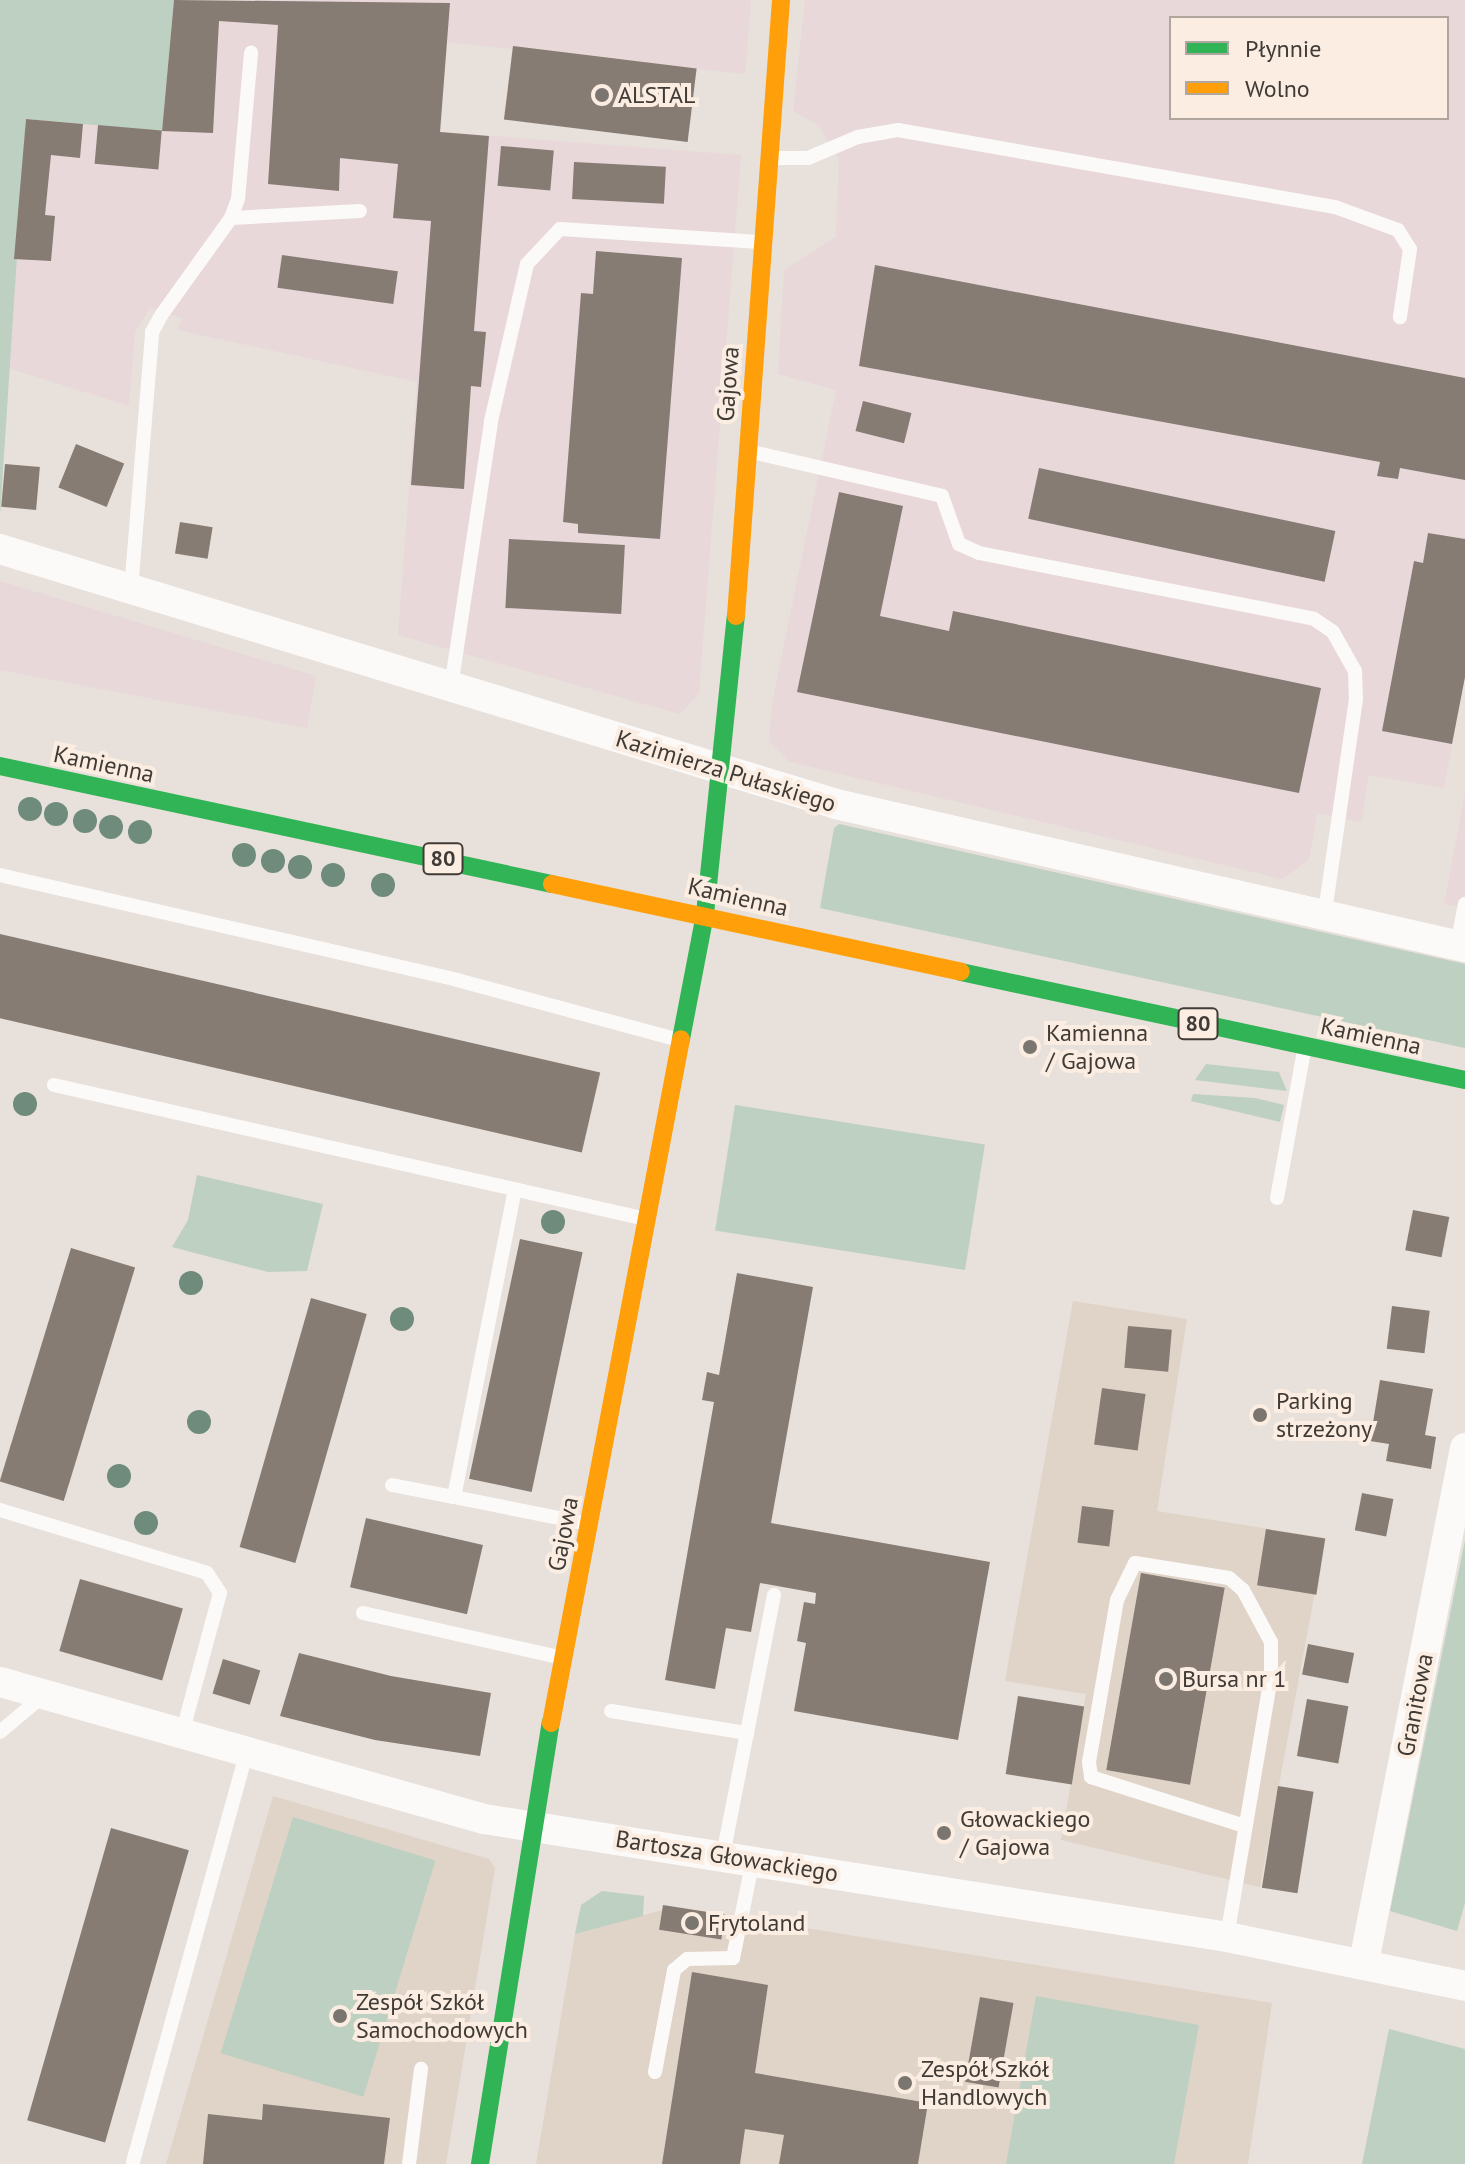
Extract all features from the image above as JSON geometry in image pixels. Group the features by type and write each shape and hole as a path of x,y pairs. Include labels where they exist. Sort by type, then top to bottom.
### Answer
{"street":[{"name":"Gajowa","path":"480,2164 563,1658 705,914 723,772 781,0"},
{"name":"Kazimierza Pułaskiego","path":"0,549 836,804 1324,918 1461,946"},
{"name":"Kamienna","path":"0,766 705,914 1465,1080"},
{"name":"Granitowa","path":"1364,1962 1465,1448"},
{"name":"Bartosza Głowackiego","path":"0,1682 484,1819 1227,1937 1364,1962 1465,1986"}],"lane":[{"path":"130,591 152,332 231,218 238,199 251,53"},
{"path":"769,157 808,158 858,137 898,130 1335,207 1398,230 1410,249 1400,317"},
{"path":"231,218 360,211"},
{"path":"451,688 491,421 527,264 560,229 763,243"},
{"path":"748,451 942,496 959,544 979,553 1314,619 1333,632 1355,671 1356,699 1324,918"},
{"path":"0,875 457,980 680,1040"},
{"path":"1461,946 1465,904"},
{"path":"1277,1198 1305,1047"},
{"path":"54,1085 646,1219"},
{"path":"454,1497 515,1189"},
{"path":"392,1485 589,1524"},
{"path":"1,1513 207,1573 220,1593 182,1734"},
{"path":"1227,1937 1271,1677 1271,1642 1243,1590 1229,1578 1135,1563 1129,1567 1117,1600 1089,1762 1091,1777 1245,1826"},
{"path":"655,2072 674,1970 687,1959 733,1958 747,1733 774,1595"},
{"path":"363,1613 563,1658"},
{"path":"0,1732 44,1694"},
{"path":"611,1711 747,1733"},
{"path":"133,2162 247,1752"},
{"path":"409,2164 421,2069"}],"shaded area":[{"path":"174,0 751,0 745,74 446,42 441,132 741,155 699,693 680,714 398,635 417,382 178,330 182,318 150,308 135,332 129,406 8,368 26,119 162,131"},
{"path":"805,0 1465,0 1465,677 1444,788 1369,775 1361,822 1317,813 1309,860 1282,879 790,762 769,741 772,704 836,390 778,374 784,270 836,237 839,159 819,126 793,111"},
{"path":"0,581 316,676 307,728 0,670"},
{"path":"1465,793 1465,908 1444,904"},
{"path":"1073,1301 1187,1319 1157,1511 1325,1538 1260,1887 1061,1840 1086,1694 1005,1681"},
{"name":"Zespół Szkół Samochodowych","path":"273,1796 489,1859 495,1868 446,2164 166,2164"},
{"name":"Zespół Szkół Handlowych","path":"662,1910 660,1930 721,1939 725,1915 1272,2003 1248,2164 536,2164 575,1934"}],"green space":[{"path":"0,0 174,0 162,131 26,119 0,516"},
{"path":"839,824 1465,964 1465,1048 820,908 834,828"},
{"path":"1206,1064 1279,1072 1287,1091 1195,1080"},
{"path":"1193,1094 1255,1098 1284,1105 1280,1122 1191,1101"},
{"path":"735,1105 985,1145 965,1270 715,1230"},
{"path":"197,1175 323,1204 307,1271 268,1272 172,1247 188,1220"},
{"path":"1465,1540 1465,1903 1457,1931 1390,1911"},
{"path":"293,1817 435,1861 363,2097 221,2053"},
{"path":"602,1891 644,1896 643,1916 575,1934 581,1905"},
{"path":"1036,1996 1199,2025 1174,2164 1006,2164"},
{"path":"1389,2029 1465,2049 1465,2164 1362,2164"}],"building":[{"path":"174,0 450,3 440,132 489,136 474,331 486,332 481,387 471,386 464,489 411,485 431,221 393,218 398,164 340,158 339,191 268,184 278,25 219,21 213,133 162,131"},
{"name":"ALSTAL","path":"513,46 697,69 688,142 504,119"},
{"path":"26,119 83,124 80,158 51,155 45,215 55,216 51,261 14,259"},
{"path":"98,125 162,131 158,169 95,164"},
{"path":"501,146 554,151 550,190 498,186"},
{"path":"574,162 666,167 664,204 572,199"},
{"path":"596,251 682,258 660,539 578,533 578,524 563,522 581,293 593,294"},
{"path":"282,255 398,271 393,304 277,288"},
{"path":"875,265 1465,378 1465,480 1400,468 1398,479 1377,476 1380,462 859,366"},
{"path":"863,401 912,413 904,443 856,431"},
{"path":"76,444 124,463 107,507 58,488"},
{"path":"5,464 40,467 36,510 1,507"},
{"path":"1039,468 1335,531 1325,582 1028,519"},
{"path":"839,492 903,506 880,616 949,631 953,611 1321,688 1299,793 797,692"},
{"path":"180,522 213,527 208,559 175,554"},
{"path":"1428,533 1465,539 1465,677 1452,744 1382,731 1414,561 1423,563"},
{"path":"509,539 625,545 621,614 505,608"},
{"path":"0,934 600,1073 582,1152 0,1018"},
{"path":"1413,1210 1449,1217 1441,1257 1405,1250"},
{"path":"520,1239 583,1252 532,1492 469,1479"},
{"path":"71,1248 135,1268 64,1501 0,1480"},
{"path":"737,1273 813,1287 771,1523 990,1562 958,1740 794,1711 806,1643 797,1641 804,1602 815,1604 816,1593 760,1583 751,1632 726,1628 715,1689 665,1680 714,1402 702,1400 707,1372 719,1375"},
{"path":"311,1298 367,1314 295,1563 240,1547"},
{"path":"1392,1306 1430,1311 1424,1353 1387,1349"},
{"path":"1128,1326 1172,1330 1168,1372 1124,1368"},
{"path":"1380,1380 1433,1389 1425,1435 1436,1437 1431,1469 1386,1461 1389,1444 1370,1441"},
{"path":"1102,1388 1146,1394 1138,1451 1094,1444"},
{"path":"1362,1493 1393,1499 1386,1536 1355,1530"},
{"path":"1082,1506 1114,1510 1109,1547 1077,1543"},
{"path":"366,1518 483,1545 467,1614 350,1587"},
{"path":"1266,1529 1325,1538 1316,1595 1257,1585"},
{"name":"Bursa nr 1","path":"1141,1573 1225,1588 1190,1785 1106,1770"},
{"path":"80,1579 183,1608 162,1681 59,1651"},
{"path":"1308,1644 1354,1653 1348,1683 1302,1674"},
{"path":"299,1653 391,1676 491,1693 480,1756 375,1740 280,1716"},
{"path":"223,1659 260,1670 250,1705 212,1693"},
{"path":"1018,1696 1084,1706 1072,1785 1006,1774"},
{"path":"1307,1699 1348,1706 1338,1763 1297,1756"},
{"path":"1278,1786 1314,1792 1297,1893 1262,1888"},
{"path":"111,1828 189,1850 105,2143 27,2120"},
{"name":"Frytoland","path":"663,1905 725,1915 721,1940 659,1930"},
{"path":"692,1972 768,1985 755,2073 928,2103 918,2164 779,2164 784,2135 745,2129 740,2164 662,2164"},
{"path":"980,1997 1013,2003 999,2088 965,2082"},
{"path":"263,2104 390,2118 384,2164 203,2164 208,2114 262,2120"}],"traffic: fast":[{"path":"681,1039 705,914 736,616"},
{"path":"0,766 552,884"},
{"path":"961,972 1465,1080"},
{"path":"480,2164 551,1723"}],"traffic: slow":[{"path":"736,616 781,0"},
{"path":"552,884 961,972"},
{"path":"551,1723 681,1039"}],"place":[{"name":"ALSTAL","path":"602,95"},
{"name":"Kamienna / Gajowa","path":"1030,1047"},
{"name":"Parking strzeżony","path":"1260,1415"},
{"name":"Bursa nr 1","path":"1166,1679"},
{"name":"Głowackiego / Gajowa","path":"944,1833"},
{"name":"Frytoland","path":"692,1923"},
{"name":"Zespół Szkół Samochodowych","path":"340,2016"},
{"name":"Zespół Szkół Handlowych","path":"905,2083"}]}
